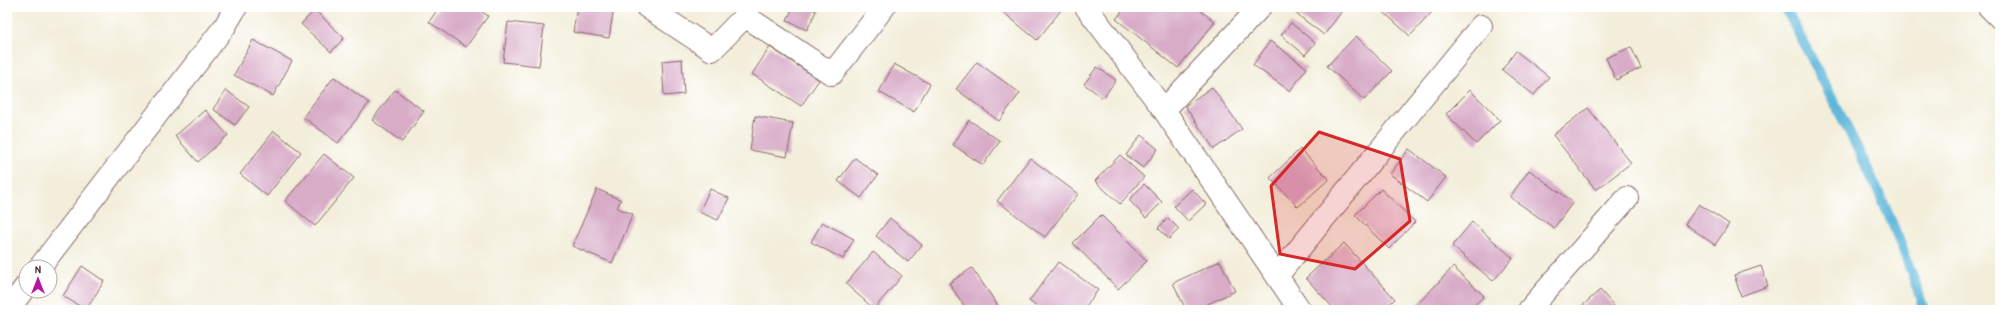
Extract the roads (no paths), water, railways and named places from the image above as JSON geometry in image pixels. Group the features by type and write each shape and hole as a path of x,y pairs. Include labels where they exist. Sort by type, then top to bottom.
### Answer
{"street":[{"path":"46,259 225,26 236,7"},
{"path":"647,7 712,50 745,16 832,74 884,7"},
{"path":"1086,7 1164,110 1300,310"},
{"path":"1164,110 1260,7"},
{"path":"1989,7 2000,18"},
{"path":"1277,276 1481,26"},
{"path":"1529,310 1627,198"},
{"path":"8,310 18,297"}],"waterway":[{"path":"1785,7 1843,118 1879,194 1896,232 1924,310"}]}
